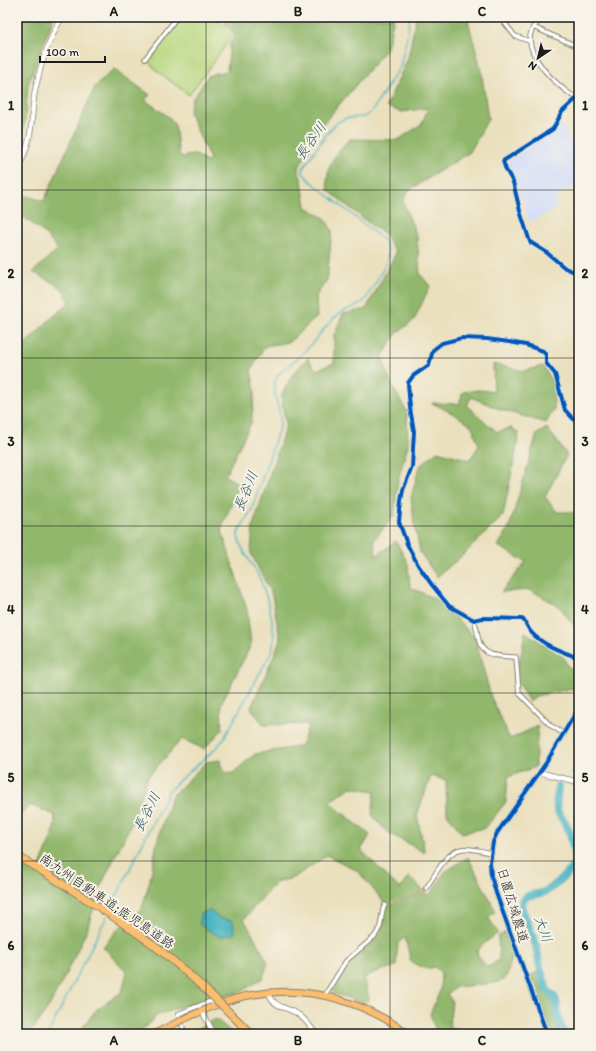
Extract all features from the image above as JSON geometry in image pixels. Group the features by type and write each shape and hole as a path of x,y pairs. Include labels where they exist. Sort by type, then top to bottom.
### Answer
{"highway":[{"name":"南九州自動車道;鹿児島道路","path":"17,856 110,914 150,942 208,991 251,1034"}],"main road":[{"path":"154,1034 215,1005 251,995 293,991 325,995 365,1008 384,1017 409,1034"}],"street":[{"path":"17,172 30,135 36,86 40,72 55,31 62,17"},
{"path":"145,59 177,17"},
{"path":"500,17 515,36 529,41"},
{"path":"547,17 537,21 533,27 529,41 532,53 538,64 550,78 578,98 562,112 553,130 503,161 513,182 530,242 546,252 566,268 579,274"},
{"path":"533,27 579,47"},
{"path":"564,734 550,725 519,693 516,657 484,652 479,643 477,627 474,620 449,606 418,565 407,544 399,522 400,501 412,467 414,431 408,383 413,376 430,365 433,350 442,343 462,338 487,339 526,345 543,352 546,355 546,363 555,374 565,410 579,424"},
{"path":"474,620 482,618 522,619 530,631 544,642 564,653 579,658"},
{"name":"日置広域農道","path":"547,1034 496,893 491,876 490,853 493,842 500,828 540,772 579,707"},
{"path":"540,772 579,782"},
{"path":"426,888 445,859 454,852 466,849 490,853"},
{"path":"325,995 346,961 375,936 380,927 383,909 386,906"},
{"path":"269,993 272,1000 276,1004 298,1014 305,1019 316,1034"},
{"path":"184,1034 178,1014 211,1002 215,1005"},
{"path":"202,1011 214,1034"}],"shaded area":[{"path":"562,125 579,154 574,187 559,194 555,210 529,222 521,195 506,163"}],"green space":[{"path":"17,17 54,17 28,84 25,122 17,147"},
{"path":"183,17 213,17 235,33 189,95 157,71 148,61"},
{"path":"225,17 394,17 387,48 322,125 298,169 302,181 306,207 325,218 332,231 327,280 316,296 317,317 289,342 265,346 251,370 255,391 251,423 225,476 240,484 221,529 247,610 251,645 221,704 222,730 204,749 182,739 147,778 134,818 99,889 87,930 62,982 47,1010 30,1034 17,1034 17,863 37,874 54,831 55,815 30,805 17,818 17,352 46,323 69,303 62,288 33,272 58,249 43,232 17,212 17,186 23,195 44,201 95,87 114,69 150,95 145,100 170,118 175,126 179,154 182,157 195,155 206,162 210,159 189,112 192,100 208,76 215,73 227,72 230,44 237,33 226,24"},
{"path":"416,17 467,17 481,69 488,119 470,152 408,191 403,202 417,237 420,274 430,286 414,320 397,333 382,357 391,384 407,412 408,445 398,480 394,516 374,540 376,556 396,541 408,564 410,587 441,602 475,638 491,697 510,739 538,726 535,767 508,777 506,802 485,828 462,833 447,814 446,780 431,776 417,815 425,853 386,831 372,815 375,791 351,787 329,802 370,835 361,850 400,889 409,876 429,896 445,872 468,857 494,908 495,912 488,917 498,933 477,951 478,956 487,967 499,959 498,937 505,932 512,952 508,973 503,980 495,983 456,987 447,994 452,1001 449,1027 458,1030 485,1034 437,1034 430,1014 440,991 441,973 435,967 426,969 411,962 405,937 398,943 396,966 373,973 364,978 369,999 364,1003 335,994 332,990 349,961 363,951 381,931 387,906 358,871 327,855 295,877 275,883 244,919 268,962 263,978 241,992 192,1003 158,1015 137,1034 77,1034 97,1009 122,992 127,972 103,947 118,929 142,908 150,880 157,842 171,797 206,762 220,760 221,766 225,772 233,773 255,754 301,746 309,724 264,725 251,708 280,639 272,595 251,553 253,526 286,425 281,396 293,374 308,358 316,370 334,363 334,335 343,314 366,309 396,253 382,231 375,228 328,190 327,182 329,168 335,155 350,139 398,140 422,124 428,108 401,112 386,107 408,58"},
{"path":"493,364 524,371 543,366 553,382 554,409 546,423 499,409 471,397 467,406 497,432 511,428 519,433 516,451 503,516 465,553 437,577 420,552 414,522 411,498 419,467 437,451 470,460 479,445 472,426 456,415 432,403 459,404 463,392 478,390 494,391"},
{"path":"547,428 567,455 545,497 557,512 572,512 579,519 579,628 575,627 559,606 530,590 501,592 526,562 498,546 509,528 537,434"},
{"path":"525,632 564,658 568,667 579,671 579,687 536,696 529,702 515,677"},
{"path":"537,972 546,993 554,1002 562,1034 550,1034 542,1008 532,995 527,978"},
{"path":"216,1019 234,1034 187,1034"}],"water":[{"path":"209,910 219,918 233,921 235,933 220,937 200,925 200,914"}],"waterway":[{"name":"長谷川","path":"109,911 168,792 210,754 223,740 272,651 272,622 267,599 260,579 242,548 238,533 252,509 280,425 280,414 274,388 276,379 282,371 307,350 334,319 341,313 359,305 365,300 385,266 388,252 387,246 381,238 308,179 303,173 303,168 327,133 338,122 346,118 364,117 374,108 400,67 410,17"},
{"path":"570,774 579,763"},
{"name":"大川","path":"558,787 557,809 567,825 572,841 574,864 552,887 545,892 527,896 521,906 536,945 540,967 547,990 554,996 556,1001 558,1017 564,1034"},
{"name":"長谷川","path":"48,1034 107,916"}],"tunnel":[{"path":"385,905 412,897 426,888"}],"cycle path":[{"path":"577,98 562,112 553,129 503,161 513,182 530,242 546,252 565,268 579,274"},
{"path":"579,425 565,410 555,374 546,363 546,355 543,351 526,345 487,339 462,338 442,343 433,350 429,365 413,376 408,383 414,431 412,467 403,490 399,522 407,544 418,565 449,606 474,620 482,618 522,619 531,632 541,641 553,648 579,658"},
{"path":"547,1034 496,893 491,876 490,863 493,842 497,833 546,763 579,707"}]}
